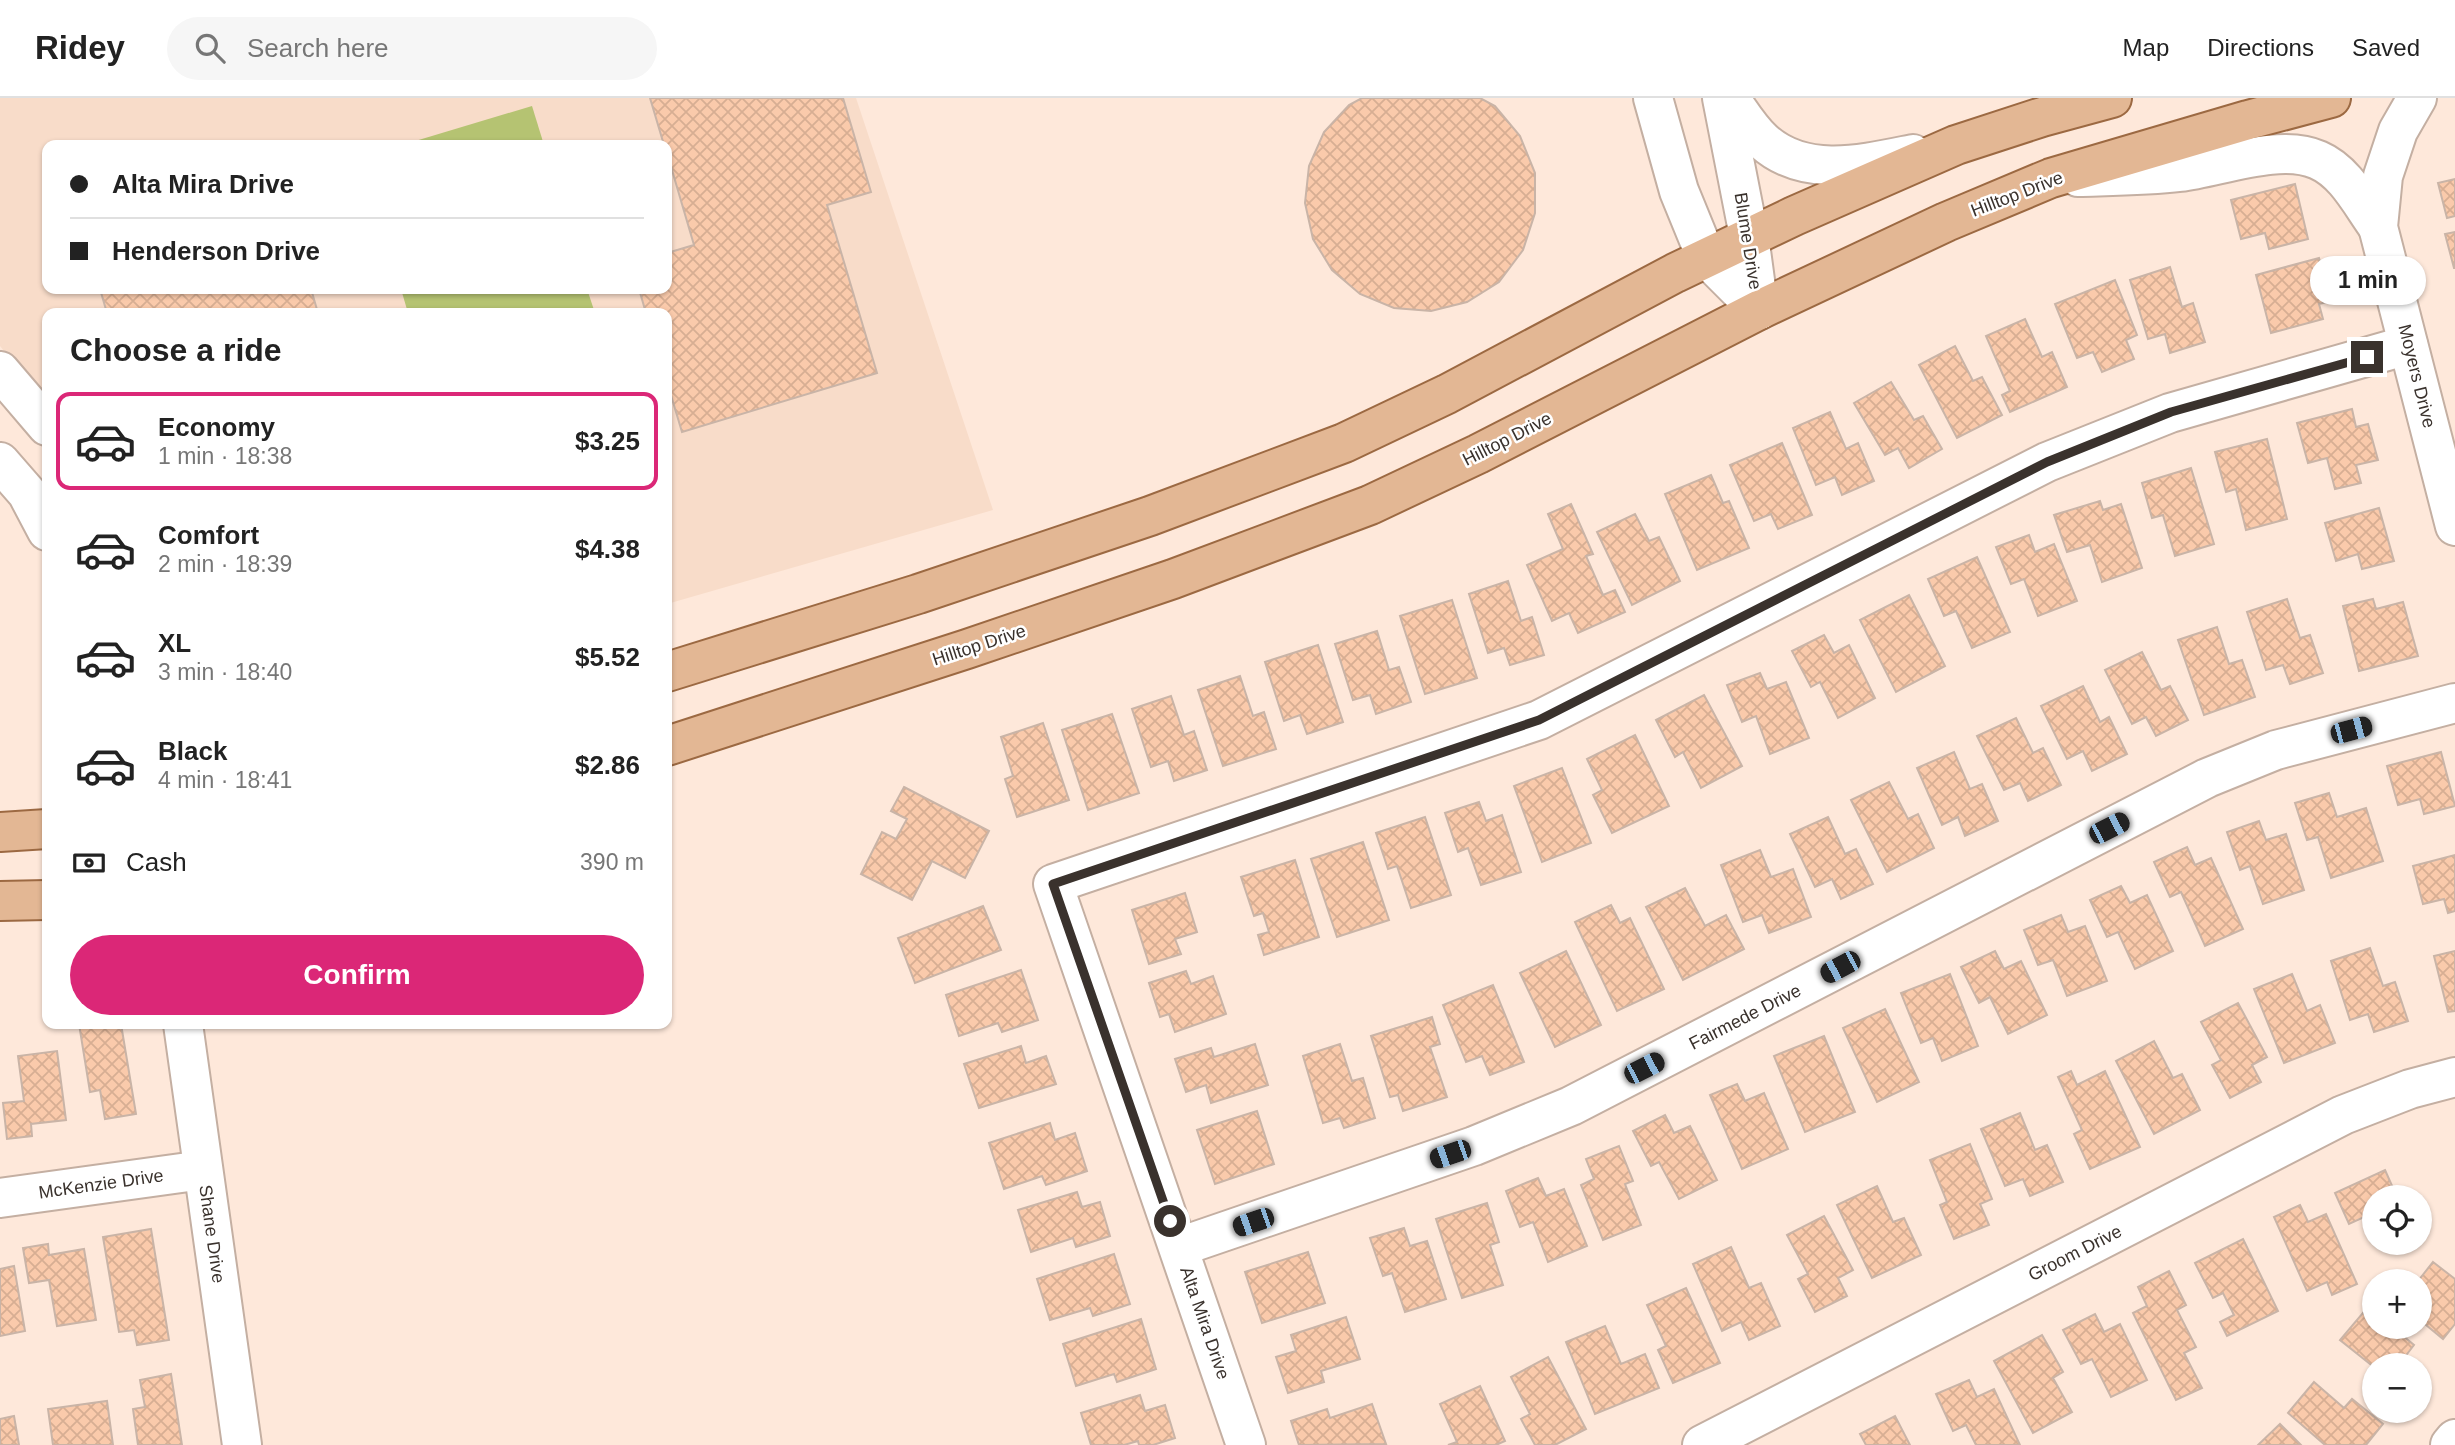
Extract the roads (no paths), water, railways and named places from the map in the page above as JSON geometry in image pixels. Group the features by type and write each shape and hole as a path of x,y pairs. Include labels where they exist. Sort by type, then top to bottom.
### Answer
{"main road":[{"path":"672,670 1150,516 1344,443 1447,394 1749,236 1956,145 2112,98"},
{"name":"Hilltop Drive","path":"672,744 1173,579 1370,505 1478,454 1759,310 1946,222 2052,178 2331,98"},
{"path":"0,901 42,900"}],"street":[{"name":"Blume Drive","path":"1653,98 1679,191 1706,257 1759,310"},
{"name":"Blume Drive","path":"1722,98 1749,236 1759,310"},
{"path":"1730,98 1763,142 1785,155 1818,166 1858,166 1956,145"},
{"path":"2378,227 2383,176 2399,131 2417,98"},
{"path":"2052,178 2180,172 2287,153 2317,159 2344,178 2378,227"},
{"name":"Moyers Drive","path":"2378,227 2455,526"},
{"name":"Alta Mira Drive","path":"1246,1445 1053,884 1539,720 2047,462 2171,412 2409,345"},
{"path":"0,371 42,420"},
{"path":"0,462 27,494 42,522"},
{"name":"Fairmede Drive","path":"1179,1247 1474,1146 1571,1106 2207,778 2276,750 2455,703"},
{"name":"Shane Drive","path":"184,1029 242,1445"},
{"name":"Groom Drive","path":"1702,1445 2343,1115 2410,1089 2455,1077"},
{"name":"McKenzie Drive","path":"0,1198 203,1170"},
{"path":"2450,1445 2455,1439"}]}
